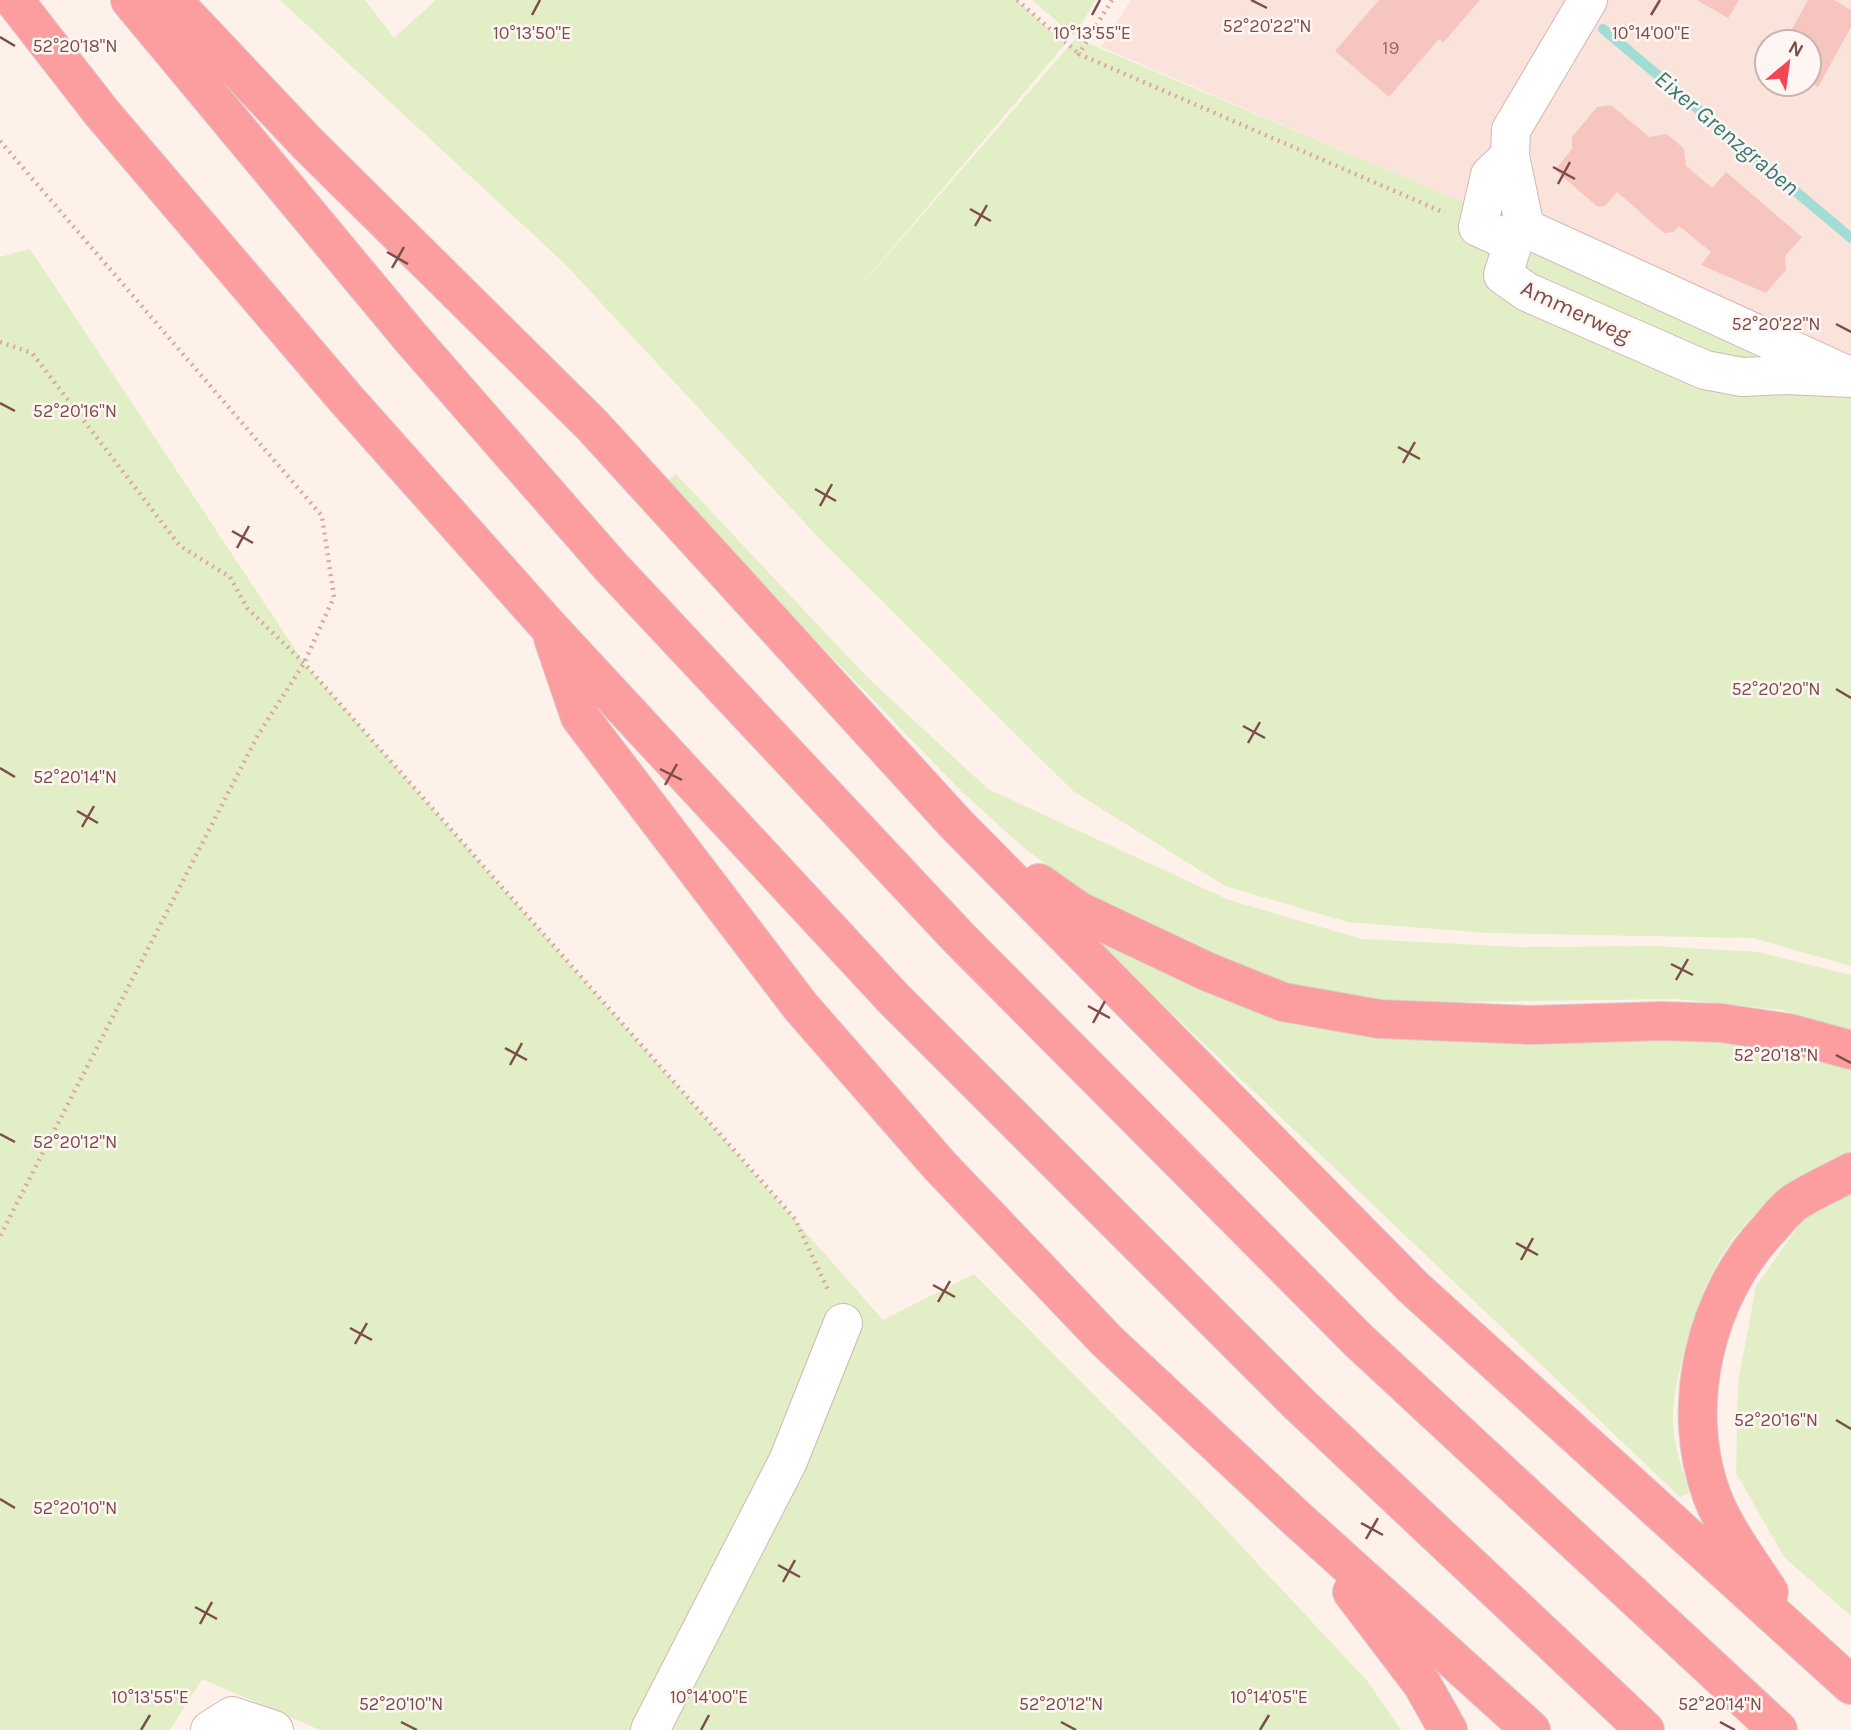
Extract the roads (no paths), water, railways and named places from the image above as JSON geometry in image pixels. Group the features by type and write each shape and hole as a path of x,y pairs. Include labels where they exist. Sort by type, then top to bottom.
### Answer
{"highway":[{"path":"13,0 102,113 328,378 548,626 903,1008 1299,1404 1645,1730"},
{"path":"130,0 411,338 611,568 958,937 1358,1340 1778,1730"},
{"path":"172,0 307,143 592,425 956,824 1413,1287 1851,1685"},
{"path":"548,626 579,717 801,1007 940,1166 1108,1341 1296,1518 1531,1730"},
{"path":"956,824 1079,911 1208,972 1283,1002 1392,1019 1532,1025 1663,1021 1721,1023 1789,1033 1851,1050"},
{"path":"1806,1646 1736,1542 1712,1495 1696,1395 1707,1343 1723,1292 1756,1242 1793,1203 1851,1172"},
{"path":"1296,1518 1422,1684 1448,1730"}],"street":[{"path":"1510,156 1490,175 1478,227 1519,236 1510,156 1511,130 1588,0"},
{"name":"Ammerweg","path":"1519,236 1851,378 1787,375 1741,377 1704,370 1527,292 1503,275 1519,236"},
{"path":"650,1730 788,1461 843,1323"},
{"path":"210,1730 232,1716 274,1730"}],"waterway":[{"name":"Eixer Grenzgraben","path":"1603,29 1851,238"}]}
